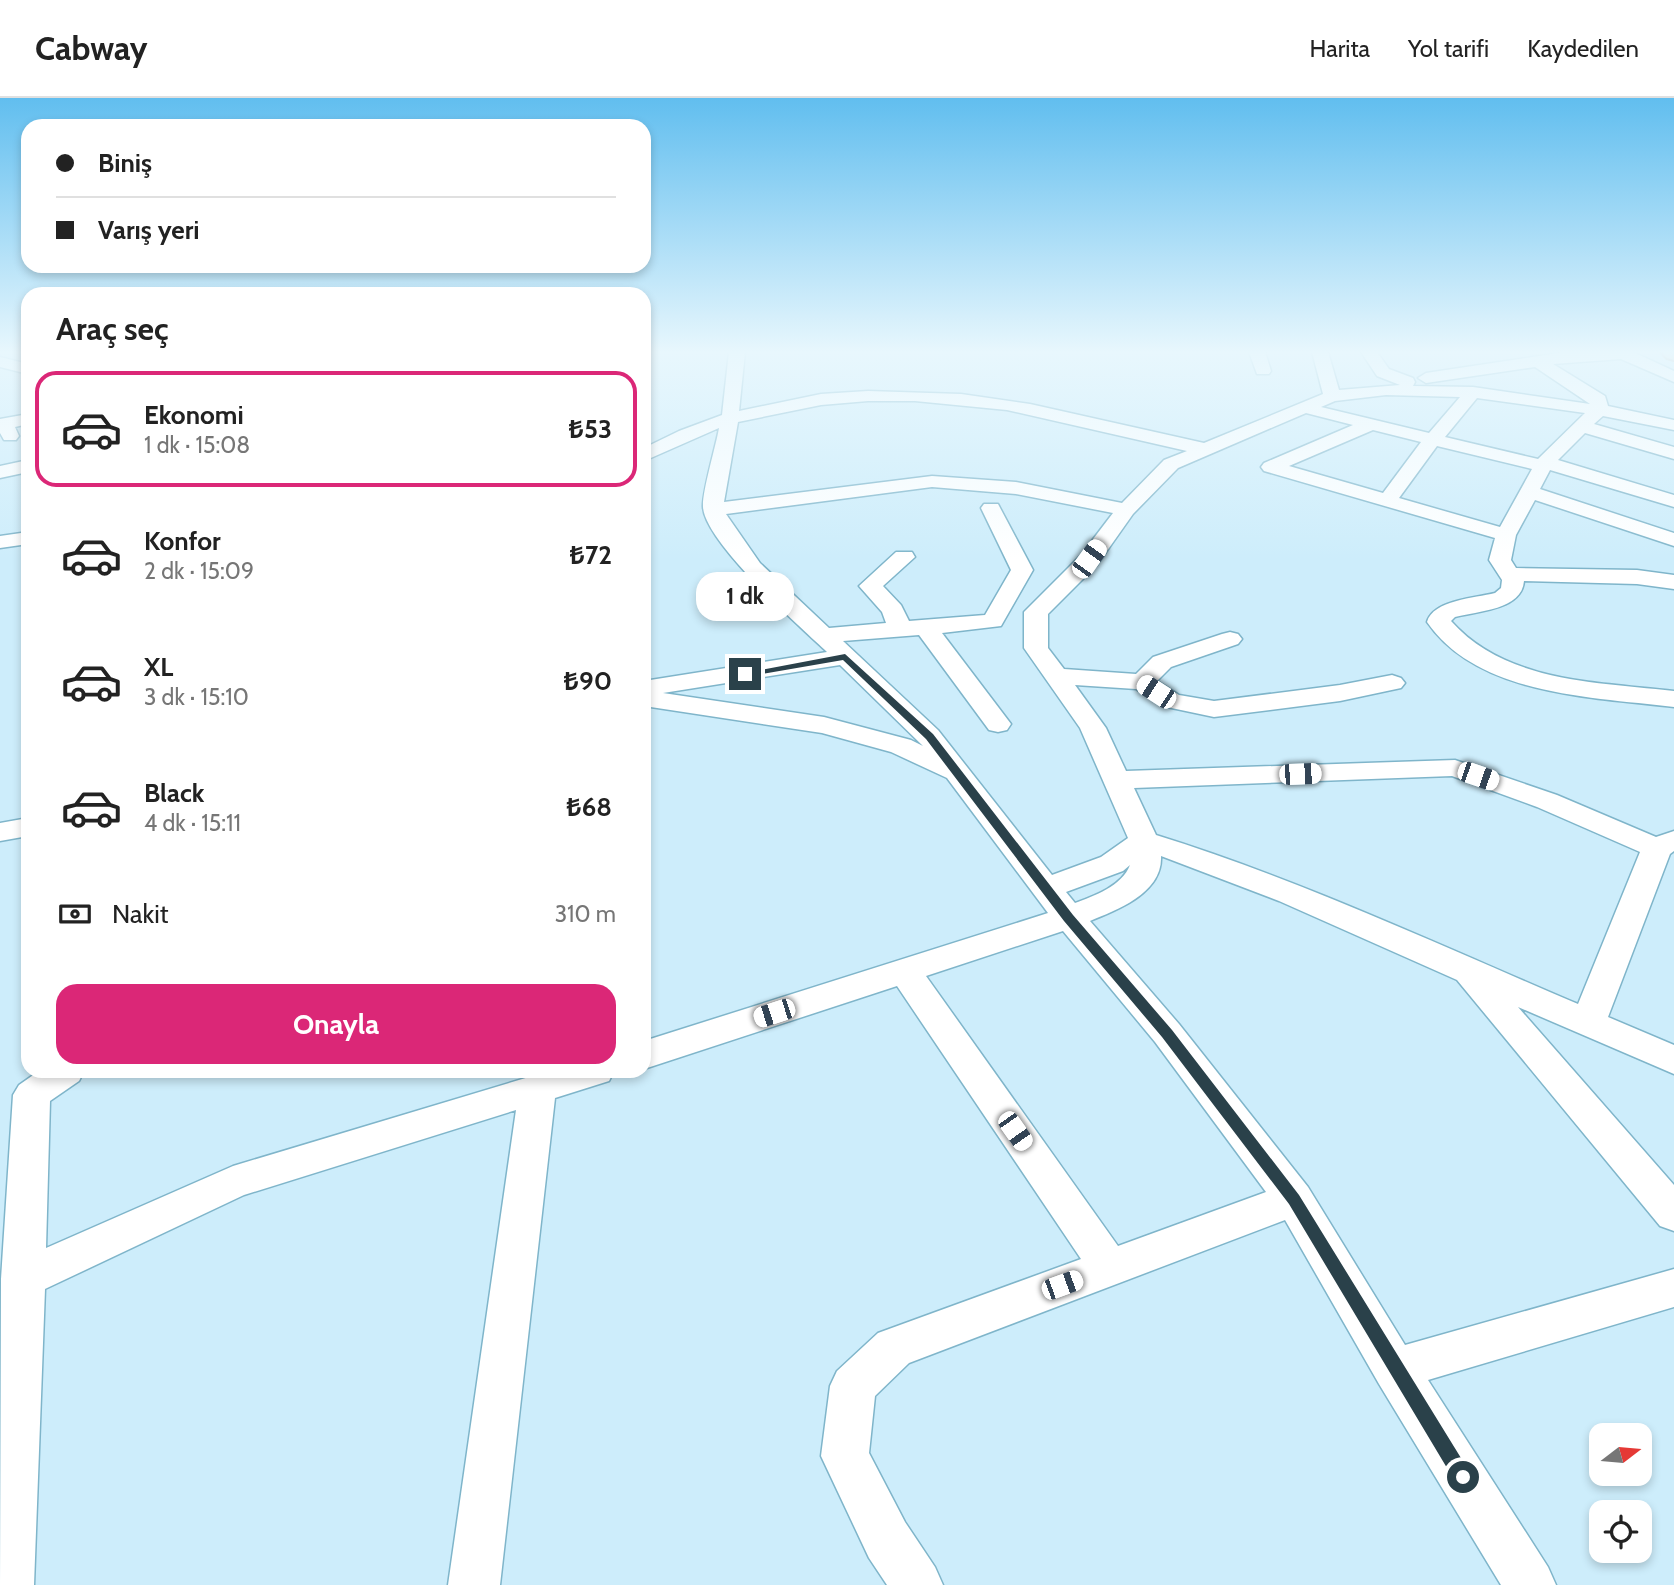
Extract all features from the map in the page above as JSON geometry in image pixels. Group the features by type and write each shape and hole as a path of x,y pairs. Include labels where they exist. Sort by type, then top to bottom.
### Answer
{"street":[{"path":"10,436 5,423 14,421"},
{"path":"651,451 673,438 720,421"},
{"path":"729,421 713,508 722,526 752,568 929,736 1058,903 1167,1033 1294,1199 1395,1369 1530,1585"},
{"path":"1081,421 1205,449"},
{"path":"651,1053 904,971 1058,903 1125,891 1139,878 1146,863 1144,841 1093,728 1036,648 1036,612 1089,559 1126,510 1171,464 1272,421"},
{"path":"1355,421 1544,464 1674,500"},
{"path":"1386,502 1448,421"},
{"path":"1587,421 1544,464 1506,535 1500,560 1511,577 1512,590 1503,598 1443,614 1439,622 1444,630 1470,653 1520,677 1674,699"},
{"path":"1598,421 1674,453"},
{"path":"1631,421 1674,425"},
{"path":"1369,425 1271,467 1506,535"},
{"path":"0,453 21,448"},
{"path":"0,472 21,468"},
{"path":"0,480 21,476"},
{"path":"713,508 778,504 904,483 965,481 1126,510"},
{"path":"1530,492 1674,540"},
{"path":"824,636 899,627 928,629 993,621 1022,570 991,508"},
{"path":"0,542 21,539"},
{"path":"899,627 893,610 870,586 904,557"},
{"path":"1511,577 1637,577 1674,582"},
{"path":"1511,577 1620,588"},
{"path":"928,629 998,724"},
{"path":"1142,682 1162,662 1230,639"},
{"path":"651,687 845,657"},
{"path":"1056,676 1142,682 1171,701 1214,709 1340,693 1392,683"},
{"path":"651,699 824,725 901,746 957,773"},
{"path":"1118,780 1455,768 1665,844 1588,1023"},
{"path":"0,832 21,828"},
{"path":"1144,841 1203,860 1290,894 1674,1060"},
{"path":"904,971 1110,1268"},
{"path":"1467,971 1674,1214"},
{"path":"8,1585 32,1095 56,1078"},
{"path":"22,1279 233,1182 574,1078"},
{"path":"474,1585 537,1090"},
{"path":"917,1585 887,1539 845,1456 853,1386 894,1348 1294,1199"},
{"path":"1395,1369 1674,1288"}],"route":[{"path":"745,674 845,657 929,736 1069,918 1167,1033 1294,1199 1463,1477"}]}
